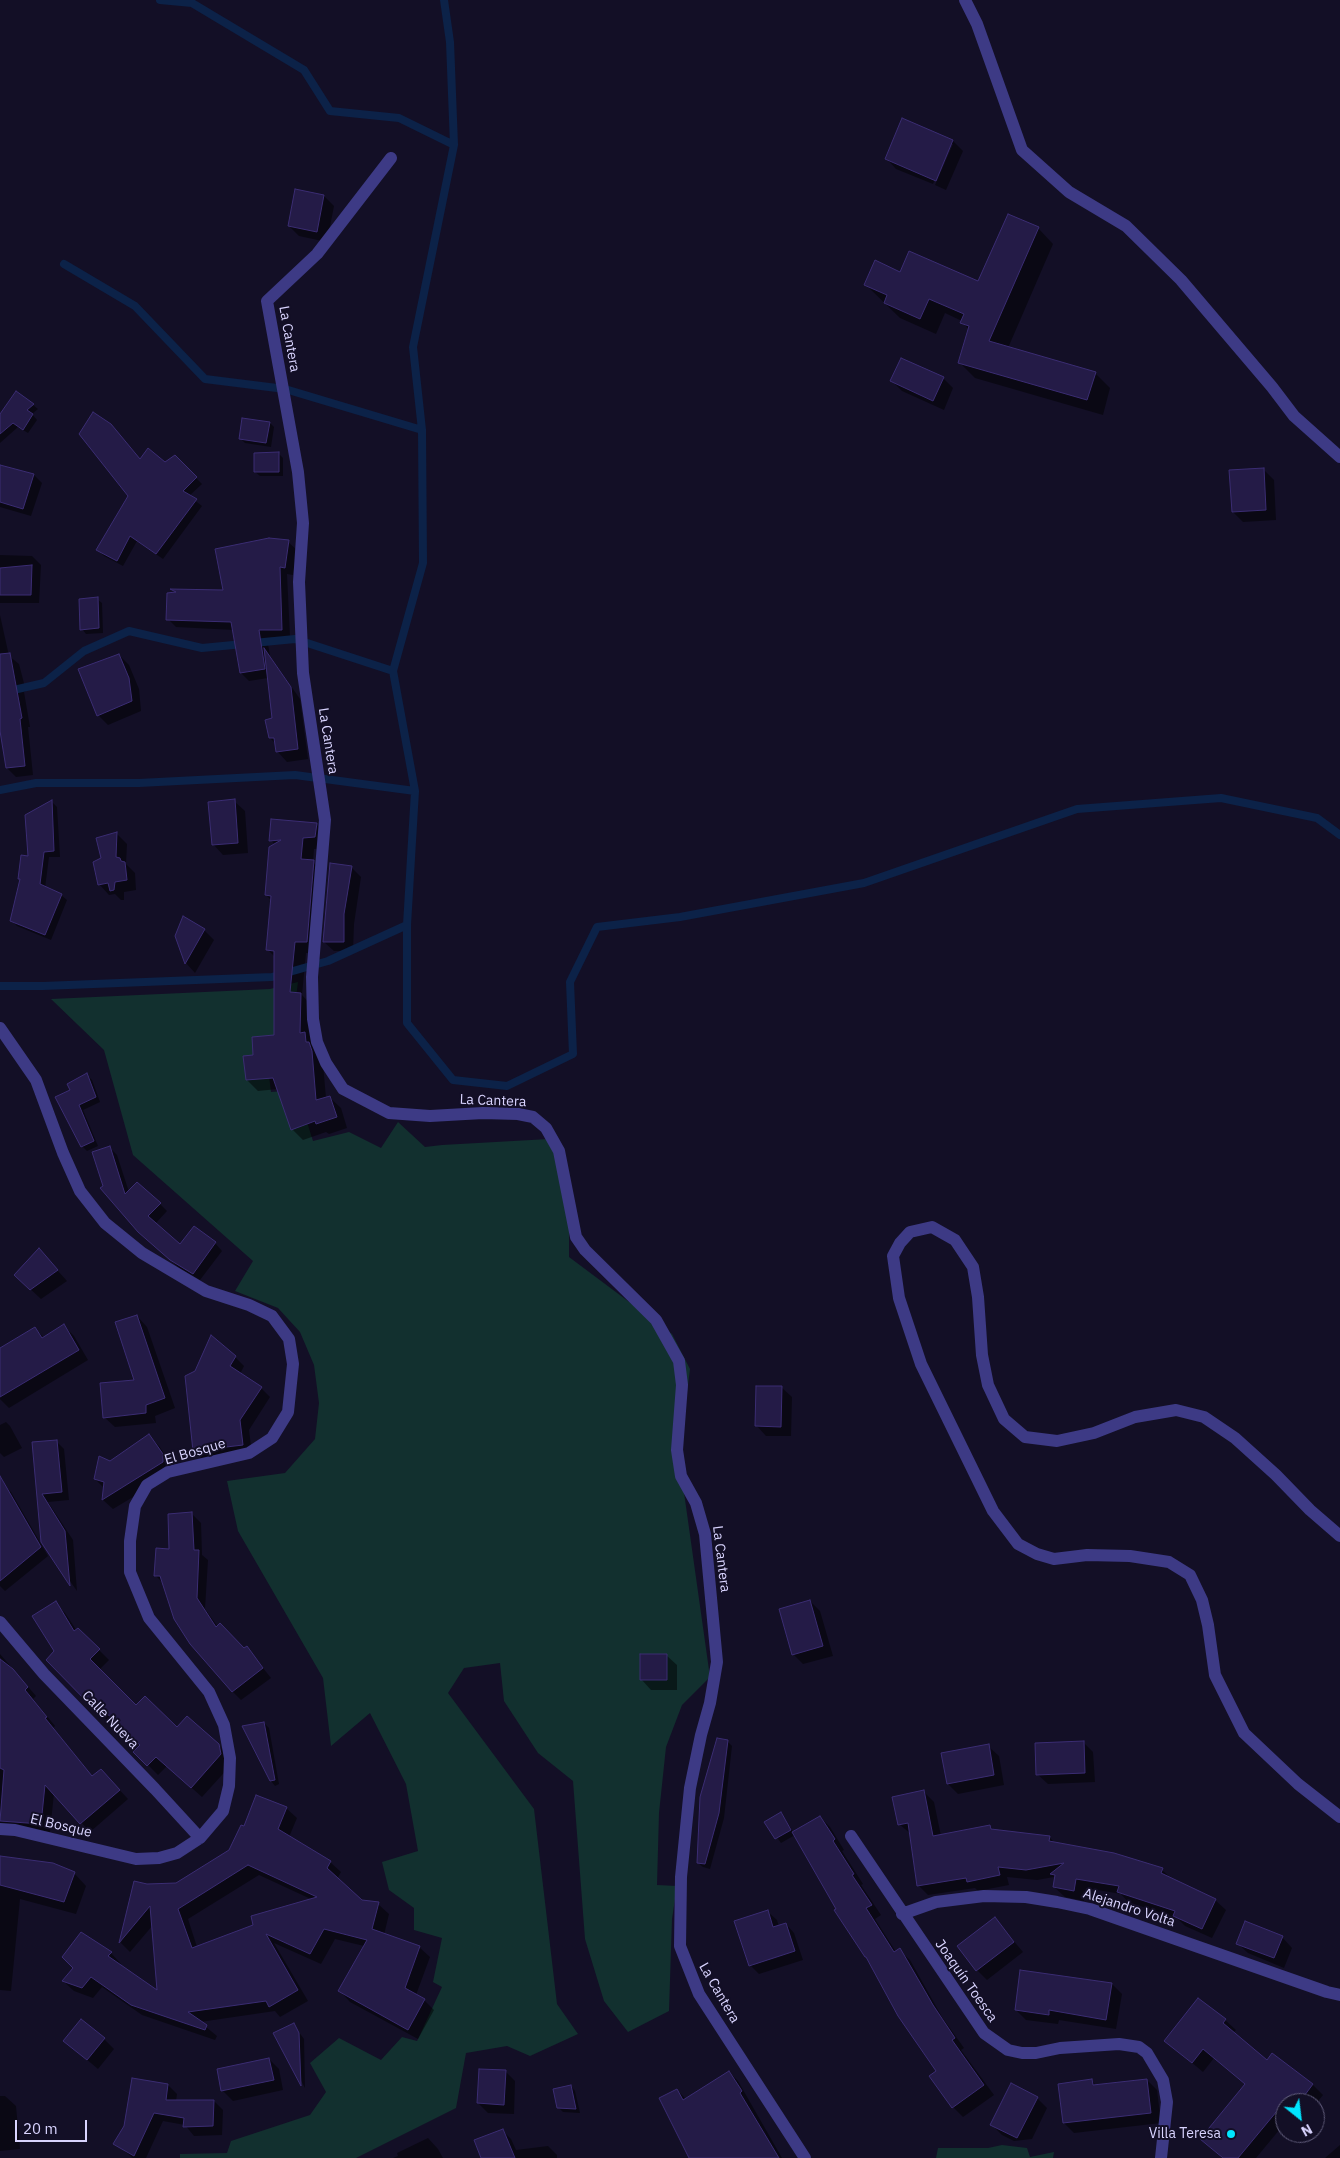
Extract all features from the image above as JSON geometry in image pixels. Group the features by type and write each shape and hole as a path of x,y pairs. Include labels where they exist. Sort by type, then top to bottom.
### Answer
{"street":[{"path":"964,0 977,24 1022,150 1070,192 1126,226 1181,280 1272,387 1294,416 1340,457"},
{"name":"La Cantera","path":"391,158 317,254 267,301 298,472 303,523 299,582 302,673 326,820 312,977 313,1019 317,1042 326,1063 344,1090 389,1113 430,1116 482,1113 518,1114 533,1117 546,1128 559,1151 576,1237 585,1250 656,1320 679,1361 682,1385 677,1450 681,1476 696,1503 705,1534 717,1662 710,1703 690,1788 681,1877 680,1946 700,1994 805,2158"},
{"name":"El Bosque","path":"0,1028 36,1080 63,1153 80,1191 105,1222 142,1253 206,1291 249,1304 272,1316 289,1339 293,1364 288,1412 272,1438 249,1453 168,1472 148,1485 135,1506 130,1540 130,1572 149,1618 209,1692 224,1725 230,1758 229,1786 223,1811 200,1838 177,1853 159,1858 136,1859 0,1828"},
{"path":"1340,1536 1310,1510 1276,1474 1235,1438 1204,1418 1176,1410 1135,1417 1094,1433 1058,1441 1025,1437 1004,1419 988,1385 982,1355 978,1297 973,1267 955,1240 932,1227 910,1232 900,1243 893,1256 899,1298 921,1364 993,1511 1018,1544 1037,1554 1054,1559 1087,1555 1130,1556 1169,1562 1190,1575 1202,1600 1208,1625 1215,1675 1244,1733 1298,1784 1340,1817"},
{"name":"Calle Nueva","path":"0,1622 44,1674 200,1838"},
{"name":"Joaquín Toesca","path":"851,1836 984,2033 1008,2050 1036,2053 1060,2048 1119,2044 1139,2048 1147,2053 1163,2080 1167,2102 1161,2158"},
{"name":"Alejandro Volta","path":"902,1914 936,1902 984,1896 1026,1897 1057,1902 1090,1909 1326,1992 1340,1995"}],"green space":[{"path":"298,982 296,998 266,1051 271,1092 297,1090 313,1141 349,1132 381,1148 398,1122 425,1147 549,1139 569,1190 569,1257 672,1334 690,1369 679,1457 710,1677 682,1705 666,1747 659,1813 657,1885 677,1886 672,1919 669,2011 628,2032 604,2001 585,1939 573,1781 538,1753 504,1701 500,1663 464,1668 448,1693 534,1809 557,2004 578,2034 530,2056 507,2046 466,2053 456,2108 356,2158 180,2158 180,2154 227,2153 231,2141 310,2115 326,2092 310,2063 339,2038 381,2060 402,2037 417,2041 442,1987 433,1982 442,1938 414,1930 414,1908 389,1890 382,1862 418,1851 406,1784 370,1713 331,1746 323,1678 238,1531 227,1481 285,1473 315,1439 319,1403 314,1365 300,1332 278,1308 235,1291 253,1261 133,1155 104,1050 51,999 270,989"},
{"path":"1002,2145 1027,2148 1030,2157 1054,2152 1053,2158 936,2158 938,2148 988,2148"}],"building":[{"path":"902,118 953,140 936,181 885,159"},
{"path":"295,189 324,195 317,232 288,226"},
{"path":"1008,214 1039,227 989,341 1096,372 1087,400 958,363 969,326 960,323 964,314 929,299 920,319 884,303 887,295 864,285 875,260 900,272 909,251 978,281"},
{"path":"901,358 944,377 933,401 890,381"},
{"path":"16,391 34,404 27,410 33,414 23,430 13,423 0,434 0,414"},
{"path":"93,412 111,424 140,459 148,448 165,462 175,455 197,477 183,491 197,499 156,554 130,536 117,561 96,550 128,496 79,434"},
{"path":"242,418 270,422 266,443 239,439"},
{"path":"279,452 279,472 254,472 254,453"},
{"path":"0,465 34,474 23,509 0,502"},
{"path":"1264,468 1266,510 1232,512 1229,470"},
{"path":"269,538 289,540 285,568 280,567 282,630 259,630 265,669 240,673 231,622 166,620 167,593 176,592 170,589 223,590 215,549"},
{"path":"32,565 31,595 0,595 0,568"},
{"path":"98,597 99,628 80,630 79,599"},
{"path":"264,648 291,687 298,749 276,752 274,738 269,738 265,720 272,718"},
{"path":"10,653 22,718 20,719 25,766 6,768 0,731 0,654"},
{"path":"119,654 129,678 132,701 97,716 78,669"},
{"path":"235,799 238,843 212,845 208,802"},
{"path":"52,800 54,851 44,852 40,884 62,894 45,935 10,921 20,879 18,879 21,855 28,856 25,815"},
{"path":"271,819 317,823 315,837 303,838 301,859 314,860 307,942 295,942 290,992 301,993 300,1033 305,1032 306,1042 309,1042 312,1051 316,1100 330,1096 337,1117 316,1124 315,1121 291,1130 273,1078 246,1080 243,1056 253,1055 252,1037 274,1035 274,951 266,950 271,896 265,895 269,847 281,840 269,841"},
{"path":"117,832 116,857 125,862 127,880 115,882 114,890 110,891 108,883 98,885 93,862 101,858 96,838"},
{"path":"330,863 352,866 344,914 344,942 323,942"},
{"path":"183,916 205,929 185,964 175,936"},
{"path":"87,1073 96,1097 79,1105 94,1141 81,1147 55,1097 70,1090 67,1084"},
{"path":"110,1146 125,1194 137,1182 161,1203 148,1216 180,1244 194,1226 216,1242 193,1274 170,1260 138,1232 100,1188 103,1186 92,1152"},
{"path":"39,1248 58,1270 30,1290 14,1275"},
{"path":"137,1315 165,1398 146,1405 146,1413 103,1418 100,1383 134,1380 115,1322"},
{"path":"64,1324 79,1350 0,1397 0,1348 35,1327 42,1338"},
{"path":"211,1335 236,1356 230,1366 262,1387 240,1420 243,1445 193,1451 185,1376 195,1371"},
{"path":"756,1386 782,1386 781,1427 755,1426"},
{"path":"149,1434 163,1454 163,1462 102,1500 104,1482 94,1479 99,1456 110,1461"},
{"path":"57,1440 62,1492 42,1494 65,1531 70,1586 41,1542 32,1442"},
{"path":"0,1476 41,1547 0,1581"},
{"path":"192,1512 194,1550 199,1550 197,1598 216,1627 220,1623 244,1648 247,1646 263,1668 232,1692 190,1644 174,1619 160,1576 154,1576 156,1548 169,1549 168,1514"},
{"path":"810,1600 823,1646 792,1655 779,1609"},
{"path":"56,1601 74,1631 78,1628 100,1649 90,1659 136,1705 145,1696 177,1727 187,1716 219,1744 221,1754 191,1788 156,1757 147,1766 133,1752 140,1745 100,1707 96,1711 46,1660 54,1651 32,1616"},
{"path":"640,1654 667,1654 667,1680 640,1680"},
{"path":"0,1659 13,1669 28,1687 25,1690 47,1717 45,1718 92,1776 101,1769 120,1790 80,1824 45,1785 41,1824 0,1821 4,1770 0,1768"},
{"path":"264,1722 275,1780 270,1781 242,1726"},
{"path":"717,1738 728,1740 719,1813 705,1864 697,1863 700,1797"},
{"path":"1084,1741 1085,1773 1036,1775 1035,1743"},
{"path":"989,1744 994,1775 947,1784 941,1753"},
{"path":"924,1790 933,1836 990,1825 991,1829 1050,1836 1049,1841 1114,1853 1163,1868 1161,1873 1216,1899 1202,1929 1173,1916 1175,1911 1117,1892 1119,1886 1076,1879 1074,1891 1053,1887 1055,1875 1050,1874 1064,1863 1026,1870 998,1867 1000,1875 967,1882 966,1878 917,1886 908,1823 898,1825 892,1797"},
{"path":"256,1795 287,1807 278,1829 331,1861 327,1868 362,1900 379,1902 372,1929 420,1946 405,1988 425,1999 408,2030 338,1991 367,1940 324,1929 310,1954 266,1934 298,1990 269,2007 266,2001 188,2012 207,2025 205,2030 131,2005 91,1977 82,1988 62,1981 73,1968 62,1957 81,1932 112,1952 108,1956 157,1990 150,1906 119,1943 134,1881 147,1884 176,1883 229,1850 241,1825 244,1826","holes":["248,1865 317,1897 251,1916 253,1925 192,1948 178,1909"]},
{"path":"781,1812 791,1830 775,1839 764,1822"},
{"path":"820,1816 854,1874 852,1875 872,1905 866,1908 894,1952 900,1948 933,2005 955,2038 952,2040 984,2085 952,2108 929,2076 936,2071 898,2016 866,1957 834,1910 836,1909 792,1832"},
{"path":"0,1856 53,1863 75,1872 64,1902 0,1885"},
{"path":"768,1910 773,1927 786,1923 795,1951 749,1966 734,1921"},
{"path":"995,1917 1014,1942 976,1971 957,1946"},
{"path":"1245,1921 1283,1936 1274,1958 1236,1944"},
{"path":"1020,1970 1112,1983 1106,2020 1049,2010 1049,2015 1015,2010"},
{"path":"1198,1998 1226,2019 1223,2023 1267,2060 1272,2053 1313,2084 1306,2093 1275,2093 1275,2113 1238,2158 1223,2158 1200,2139 1245,2084 1203,2049 1192,2063 1164,2041"},
{"path":"81,2019 105,2038 87,2060 63,2041"},
{"path":"294,2023 299,2033 301,2086 273,2033"},
{"path":"269,2058 274,2080 221,2091 217,2069"},
{"path":"479,2069 506,2070 504,2105 477,2103"},
{"path":"729,2071 779,2158 689,2158 659,2098 677,2089 683,2100"},
{"path":"132,2078 168,2084 166,2100 214,2100 213,2126 183,2127 184,2118 154,2113 134,2156 113,2144 124,2126"},
{"path":"1092,2079 1093,2085 1147,2079 1151,2113 1063,2123 1058,2084"},
{"path":"1011,2083 1038,2097 1017,2138 990,2125"},
{"path":"571,2085 576,2109 557,2108 553,2089"},
{"path":"503,2129 515,2158 481,2158 474,2140"}],"waterway":[{"path":"160,0 192,3 304,70 330,111 399,118 454,145"},
{"path":"444,0 450,42 454,145 413,347 422,430 423,563 393,671 415,791 407,925 407,1023 453,1080 507,1086 573,1054 570,982 597,927 680,917 864,883 1077,809 1221,798 1317,818 1340,835"},
{"path":"64,264 135,306 205,379 285,389 422,430"},
{"path":"0,693 44,683 84,651 129,631 202,648 295,639 393,671"},
{"path":"0,790 36,783 139,783 295,775 415,791"},
{"path":"0,986 272,977 328,961 407,925"}],"place":[{"name":"Villa Teresa","path":"1231,2134"}]}
